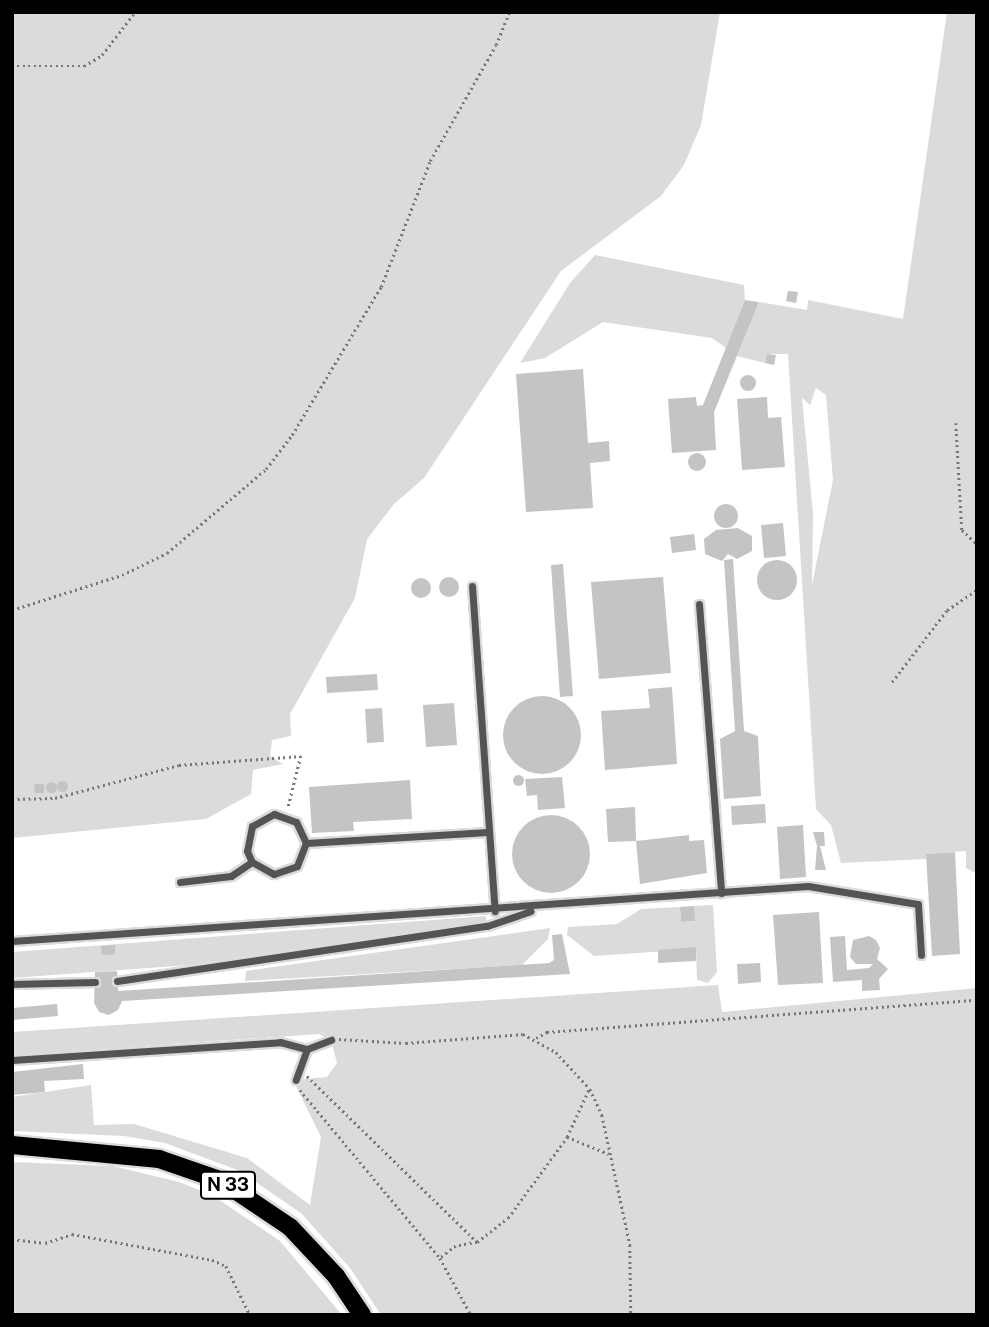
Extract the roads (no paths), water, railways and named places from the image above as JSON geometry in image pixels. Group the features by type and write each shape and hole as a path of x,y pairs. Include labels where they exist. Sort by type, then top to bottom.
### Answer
{"main road":[{"name":"N 33","path":"12,1146 38,1146 159,1159 220,1180 290,1227 336,1276 362,1315"}],"lane":[{"path":"472,586 495,911"},
{"path":"699,604 721,893"},
{"path":"274,814 286,816 296,822 306,843 297,866 286,872 262,871 252,862 247,838 252,826 274,814"},
{"path":"306,843 488,832"},
{"path":"180,882 231,876 252,862"},
{"path":"12,941 495,911 808,886 918,904 921,955"},
{"path":"117,981 487,926 542,907"},
{"path":"12,984 95,982"},
{"path":"12,1060 280,1042 307,1049 331,1040"},
{"path":"296,1080 307,1049"}]}
